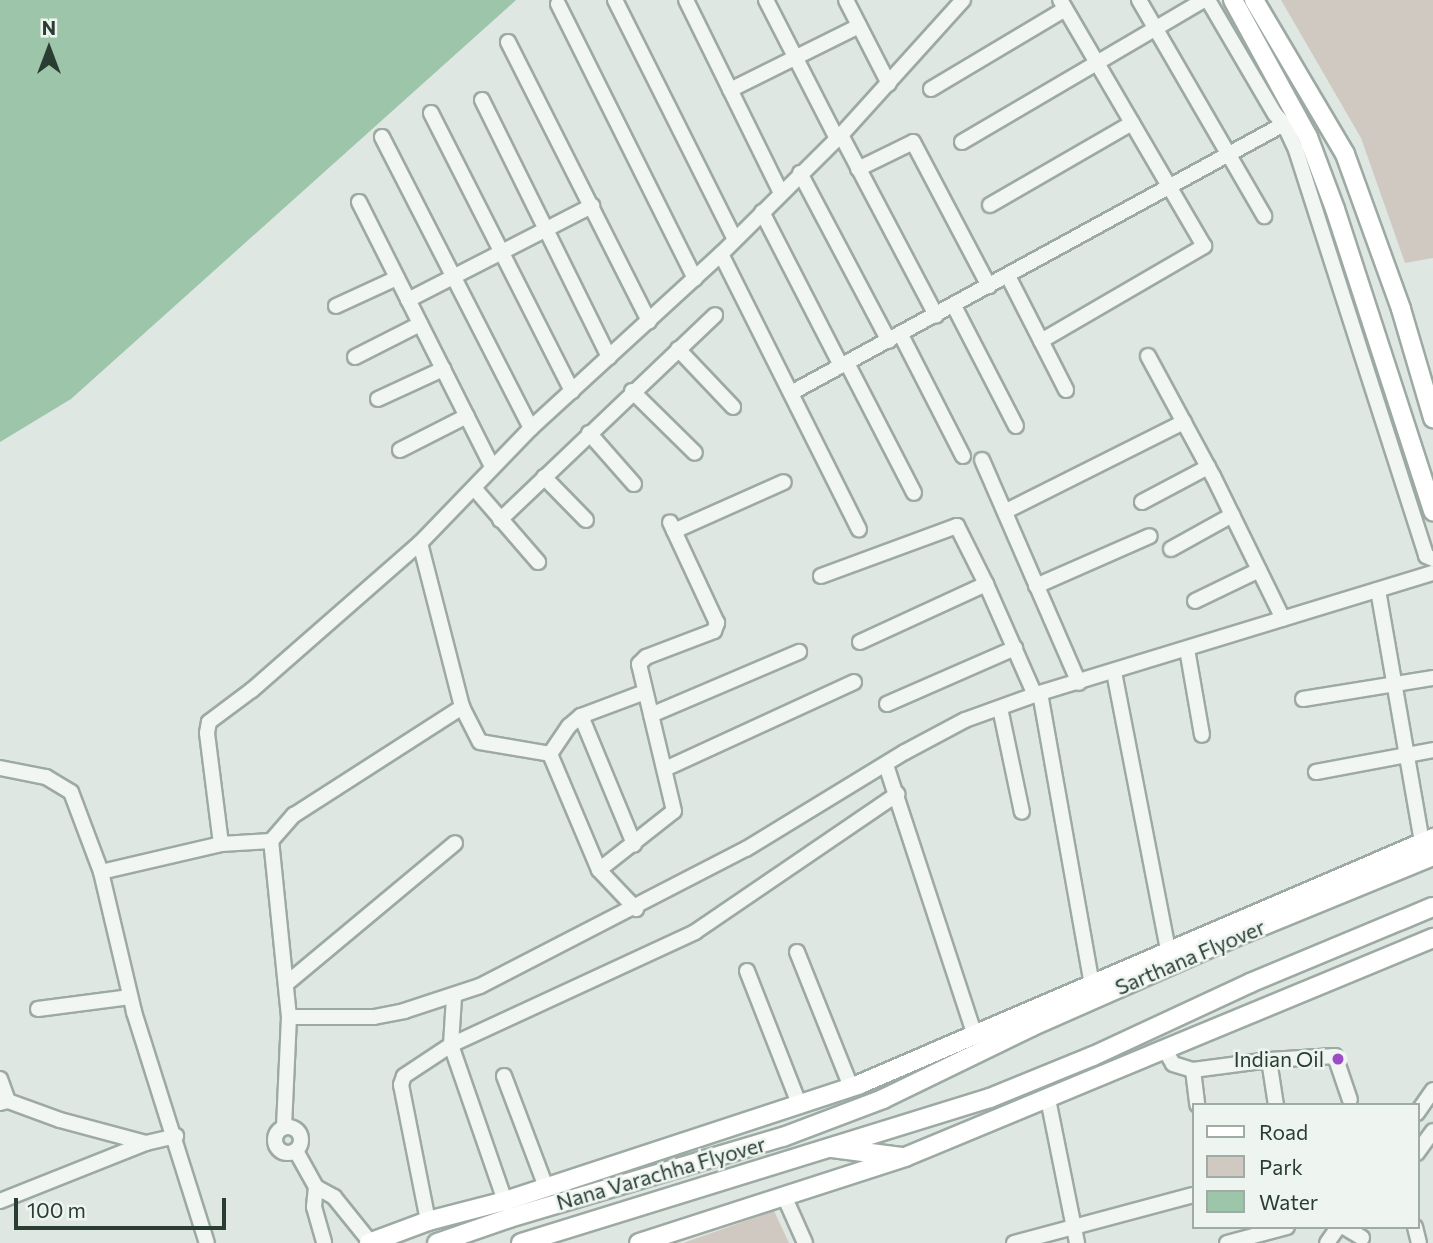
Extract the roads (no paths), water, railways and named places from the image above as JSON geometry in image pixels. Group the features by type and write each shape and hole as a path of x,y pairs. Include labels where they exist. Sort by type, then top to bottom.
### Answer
{"main road":[{"path":"1233,0 1335,209 1433,511"},
{"path":"1254,0 1345,154 1401,309 1433,418"},
{"path":"371,1243 428,1221 505,1201 851,1087 913,1063 1168,951 1429,845"},
{"name":"Sarthana Flyover","path":"950,1067 1031,1027 1227,940 1429,845"},
{"path":"963,1133 990,1098 1093,1056 1250,983 1433,907"},
{"path":"639,1243 905,1157 1433,937"},
{"path":"913,1063 950,1067"},
{"path":"883,1099 913,1063"},
{"name":"Nana Varachha Flyover","path":"437,1243 509,1217 783,1137 883,1099 950,1067"},
{"name":"Nana Varachha Flyover","path":"521,1243 990,1098"},
{"path":"825,1147 905,1157"}],"street":[{"path":"615,0 735,240"},
{"path":"686,0 781,192"},
{"path":"766,0 936,315"},
{"path":"846,0 889,84"},
{"path":"220,844 207,733 209,722 252,690 420,543 531,429 695,279 839,137 963,0"},
{"path":"1139,0 1264,216"},
{"path":"962,142 1206,0 1275,114 1303,146 1426,556 1433,559"},
{"path":"558,4 695,279"},
{"path":"931,89 1063,4 1203,244 1202,249 1041,341"},
{"path":"730,90 859,26"},
{"path":"508,42 649,321"},
{"path":"482,100 609,357"},
{"path":"431,113 572,391"},
{"path":"990,205 1132,123"},
{"path":"791,393 1284,124"},
{"path":"382,137 531,429"},
{"path":"858,169 913,142 989,286"},
{"path":"800,173 963,456"},
{"path":"359,202 492,467"},
{"path":"408,300 592,206"},
{"path":"762,212 914,494"},
{"path":"721,254 859,529"},
{"path":"1009,276 1066,390"},
{"path":"336,306 397,278"},
{"path":"954,306 1016,426"},
{"path":"500,520 632,391 715,315"},
{"path":"355,357 421,324"},
{"path":"678,349 733,407"},
{"path":"1148,356 1208,467 1283,619"},
{"path":"378,400 443,369"},
{"path":"632,391 695,453"},
{"path":"400,450 467,416"},
{"path":"1006,510 1184,422"},
{"path":"589,433 634,484"},
{"path":"982,460 1079,682"},
{"path":"1142,502 1208,467"},
{"path":"544,477 586,520"},
{"path":"599,870 674,811 639,670 641,660 714,631 717,623 672,526 784,482"},
{"path":"474,488 538,562"},
{"path":"1171,549 1232,515"},
{"path":"821,576 957,526 1037,694 1092,984"},
{"path":"1036,586 1150,536"},
{"path":"420,543 462,707 482,743 550,754"},
{"path":"1195,601 1259,570"},
{"path":"289,1017 374,1017 454,997 636,909 746,849 965,720 1037,694 1114,673 1433,573"},
{"path":"860,642 986,584"},
{"path":"1378,590 1407,758 1429,845"},
{"path":"887,704 1015,648"},
{"path":"1187,649 1202,736"},
{"path":"651,715 799,652"},
{"path":"1114,673 1168,951"},
{"path":"1303,699 1433,678"},
{"path":"665,769 853,682"},
{"path":"550,754 569,726 581,716 645,692"},
{"path":"102,872 220,844 271,841 294,815 462,707"},
{"path":"1000,708 1022,812"},
{"path":"581,716 634,844"},
{"path":"1316,772 1407,758 1433,750"},
{"path":"550,754 599,870 636,909"},
{"path":"886,765 975,1035"},
{"path":"0,768 46,776 71,792 102,872 130,997 176,1136 207,1243"},
{"path":"428,1221 401,1080 451,1045 695,932 897,794"},
{"path":"271,841 289,1017 284,1127 274,1135 275,1143 281,1151 289,1154 296,1151 316,1187 334,1197 371,1243"},
{"path":"286,984 455,843"},
{"path":"797,952 851,1087"},
{"path":"747,971 799,1104"},
{"path":"38,1009 130,997"},
{"path":"454,997 451,1045 505,1201"},
{"path":"1165,1050 1173,1064 1193,1070 1269,1060 1335,1056 1350,1100"},
{"path":"1269,1060 1276,1103"},
{"path":"1193,1070 1197,1103"},
{"path":"503,1076 546,1187"},
{"path":"0,1079 4,1102 146,1143"},
{"path":"1419,1110 1433,1090"},
{"path":"1048,1099 1077,1243"},
{"path":"1419,1150 1433,1131"},
{"path":"0,1201 146,1143 176,1136"},
{"path":"316,1187 314,1207 324,1243"},
{"path":"1014,1243 1192,1195"},
{"path":"785,1198 805,1243"},
{"path":"1227,1243 1280,1229"}],"water":[{"path":"0,0 516,0 71,399 0,442"}],"place":[{"name":"Indian Oil","path":"1338,1059"}]}
